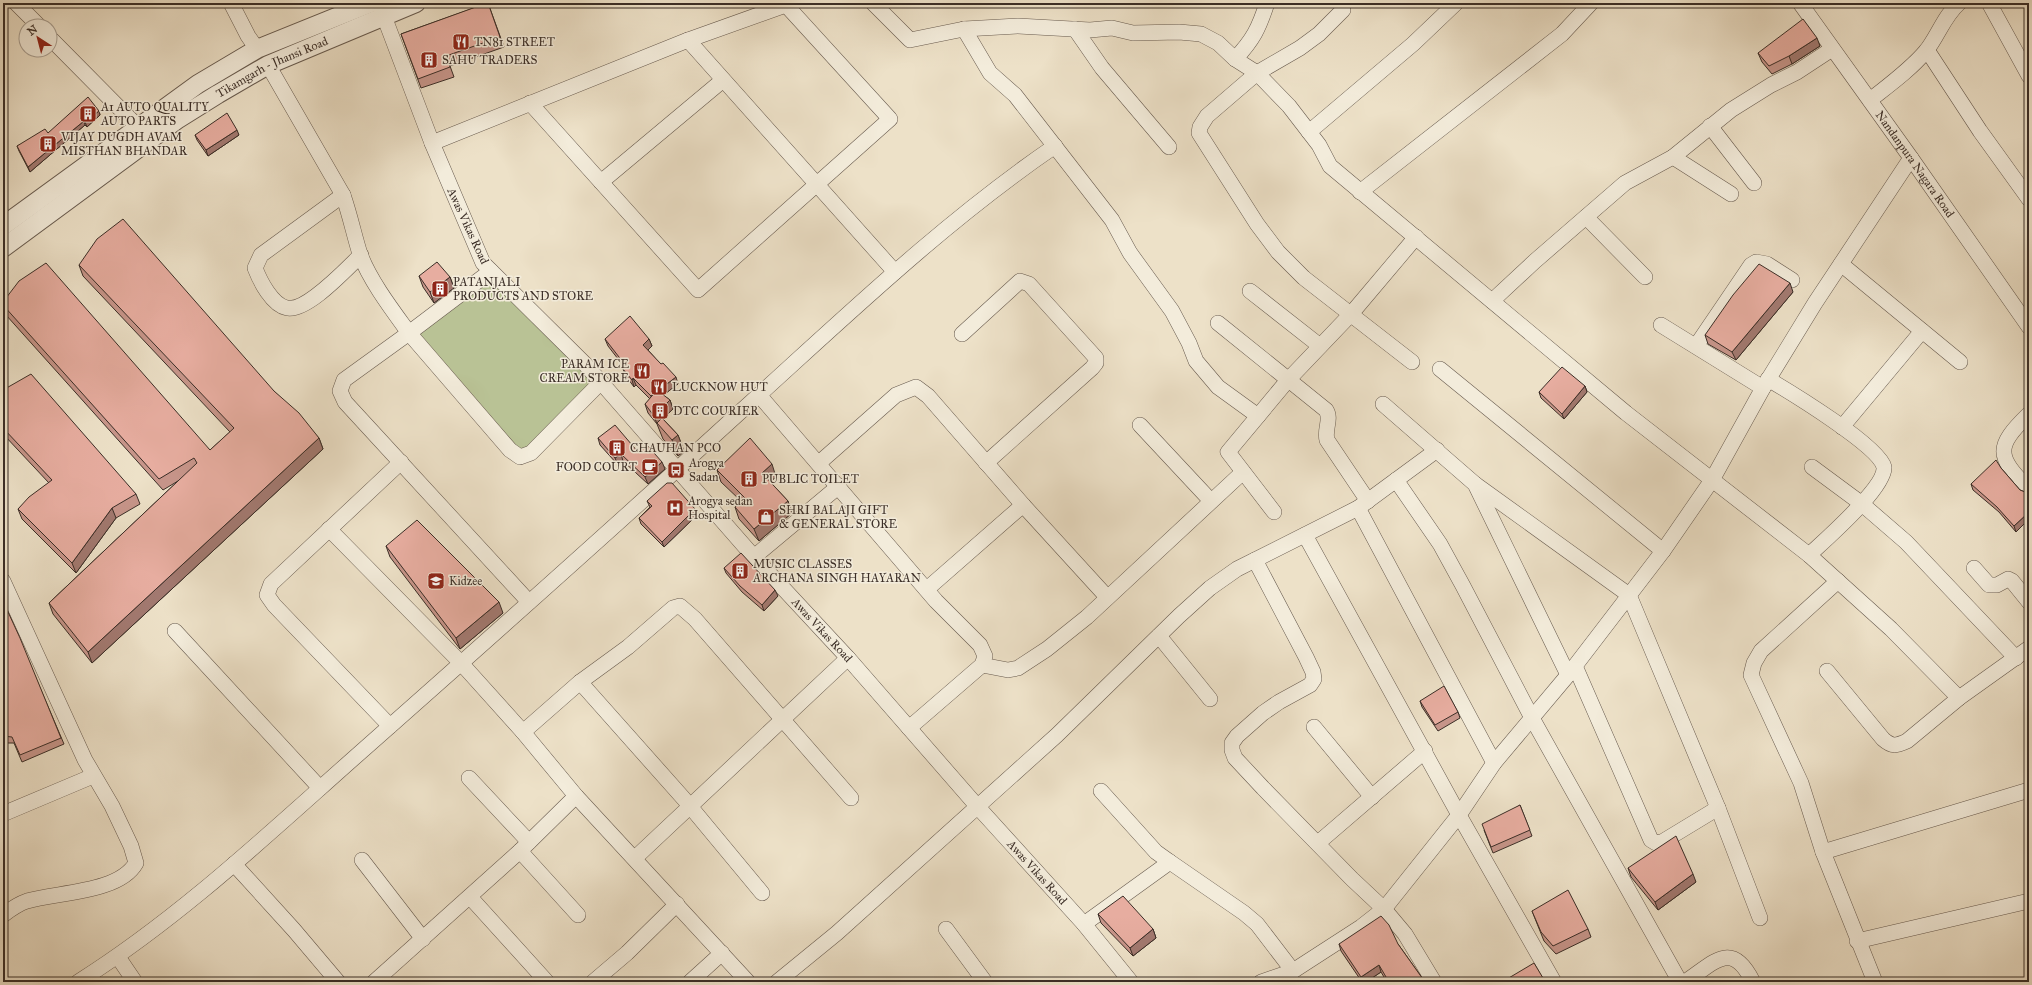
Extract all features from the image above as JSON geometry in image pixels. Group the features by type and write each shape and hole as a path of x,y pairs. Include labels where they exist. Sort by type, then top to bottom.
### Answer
{"street":[{"path":"16,3 30,18"},
{"path":"231,3 248,36 258,49"},
{"path":"3,226 144,133 198,84 258,49 371,3"},
{"name":"Tikamgarh - Jhansi Road","path":"3,248 144,133 211,98 268,65 382,10 416,3"},
{"path":"873,3 910,40 964,29 1018,26 1075,29 1112,28 1133,33 1179,32 1201,34 1218,44 1235,59 1257,73 1289,106 1319,145 1330,166 1626,413 1712,480 1739,499 1809,555 1891,629 1959,698"},
{"path":"1235,59 1250,43 1256,33 1267,3"},
{"path":"1309,132 1413,44 1456,3"},
{"path":"1360,192 1562,34 1591,3"},
{"name":"Nandanpura Nagara Road","path":"1800,3 2024,309 2029,327"},
{"path":"1870,100 1906,71 1927,50 1942,24 1959,3"},
{"path":"1989,3 2029,76"},
{"path":"432,143 530,103 688,40 786,5 890,119 698,290 530,103"},
{"name":"Awas Vikas Road","path":"382,10 432,143 483,263 585,364 676,470 848,658 977,806 1084,924 1131,982"},
{"path":"1343,10 1313,39 1257,73 1207,116 1200,127 1199,133 1257,224 1278,252 1304,278 1412,362"},
{"path":"964,29 990,73 1015,95 1112,220 1130,253 1172,311 1189,343 1196,361 1218,387 1258,416"},
{"path":"1075,29 1102,68 1169,147"},
{"path":"688,40 895,272"},
{"path":"58,46 144,133"},
{"path":"1492,301 1625,184 1673,157 1731,110 1771,85 1798,72 1832,48"},
{"path":"1927,50 1980,131 2029,199"},
{"path":"268,65 343,195 361,255 374,280 409,333 510,450 520,457 531,453 601,382"},
{"path":"601,182 723,80"},
{"path":"1710,126 1754,183"},
{"path":"78,982 118,957 234,864 461,663 895,272 1003,182 1055,146"},
{"path":"1673,157 1731,194"},
{"path":"1261,982 1293,971 1361,927 1384,909 1459,815 1494,763 1571,671 1663,551 1712,480 1766,384 1840,264 1912,158"},
{"path":"343,195 261,255 255,268 263,288 273,299 286,308 296,308 311,300 361,255"},
{"path":"1586,217 1645,277"},
{"path":"1274,512 1228,452 1288,380 1351,314 1416,237"},
{"path":"1696,346 1751,265 1756,262 1767,264 1792,280"},
{"path":"1840,264 1960,362"},
{"path":"491,271 344,380 340,391 345,402 529,602"},
{"path":"962,334 1020,281 1030,284 1096,358 1096,363 1092,368 986,463"},
{"path":"1250,291 1320,346"},
{"path":"1218,323 1328,413 1329,418 1326,434 1327,440 1363,505 1494,763"},
{"path":"1661,325 1766,384 1814,407 1842,427 1883,464 1884,471 1881,479 1862,504 1809,555"},
{"path":"1842,427 1922,331"},
{"path":"1440,369 1663,551"},
{"path":"819,464 896,395 916,388 928,396 1023,505 1107,597"},
{"path":"759,396 839,486 927,589 980,646 985,656 982,665 909,728"},
{"path":"1383,404 1475,484 1629,595 1718,808 1760,918"},
{"path":"2029,414 2006,439 2002,450 2005,461 2016,476 2029,489"},
{"path":"1140,425 1211,501"},
{"path":"777,982 837,933 1057,735 1210,588 1237,569 1363,505 1436,450"},
{"path":"390,726 274,605 267,595 271,584 400,462"},
{"path":"1812,467 1862,504 1906,542 2016,658"},
{"path":"982,665 1008,670 1018,668 1046,649 1087,617 1243,472"},
{"path":"1396,480 1451,565 1532,718 1680,982"},
{"path":"1475,484 1571,671 1651,840 1656,843 1662,842 1718,808"},
{"path":"754,557 839,486"},
{"path":"927,589 1023,505"},
{"path":"329,529 461,663 523,732 576,796 678,904 748,982"},
{"path":"1306,535 1459,815 1554,982"},
{"path":"1255,560 1314,672 1314,679 1310,685 1262,713 1237,736 1232,743 1232,750 1235,758 1352,879 1384,909 1404,934 1434,982"},
{"path":"1974,568 1989,585 1997,585 2008,579 2012,581 2029,602"},
{"path":"3,581 93,776 112,806 131,846 136,863 132,871 121,878 80,892 26,901 15,906 3,915"},
{"path":"1838,581 1761,652 1754,663 1751,675 1801,783 1822,852 1875,982"},
{"path":"523,732 580,682 628,647 673,608 680,606 695,619 851,798"},
{"path":"175,631 320,788"},
{"path":"1159,636 1210,699"},
{"path":"1827,671 1883,739 1891,745 1897,746 1907,741 1959,698 2029,648"},
{"path":"635,858 848,658"},
{"path":"580,682 690,807 762,893"},
{"path":"1314,727 1372,797"},
{"path":"1318,843 1425,751"},
{"path":"3,814 93,776"},
{"path":"470,778 578,915"},
{"path":"1822,852 2029,790"},
{"path":"1101,792 1156,852 1253,920 1293,971"},
{"path":"374,982 470,897 576,796"},
{"path":"362,860 423,939"},
{"path":"1084,924 1170,862"},
{"path":"234,864 294,930 338,982"},
{"path":"470,897 547,982"},
{"path":"1857,941 2029,900"},
{"path":"593,982 627,953 678,904"},
{"path":"946,929 985,982"},
{"path":"690,982 722,953"},
{"path":"118,957 135,982"},
{"path":"1685,982 1717,961 1728,957 1737,959 1746,968 1753,982"}],"green space":[{"path":"490,277 595,379 525,455 416,335"}],"building":[{"path":"487,3 500,37 446,56 450,67 418,79 401,34"},
{"path":"1803,19 1817,38 1789,56 1769,66 1758,53"},
{"path":"88,97 99,111 85,122 84,121 28,167 17,146 45,129 48,133"},
{"path":"227,113 237,130 206,150 195,135"},
{"path":"123,219 274,391 299,413 319,438 88,652 49,603 197,463 194,458 159,479 3,305 3,302 19,281 46,263 210,450 234,428 79,265 97,239"},
{"path":"437,262 450,277 430,292 419,276"},
{"path":"1759,264 1790,283 1732,352 1705,335 1733,295"},
{"path":"630,316 649,339 643,345 676,377 651,396 633,378 632,380 623,369 626,366 605,339"},
{"path":"1562,367 1585,386 1562,414 1539,392"},
{"path":"31,374 136,494 112,508 72,563 18,509 29,497 52,480 3,428 3,390"},
{"path":"657,390 670,400 654,416 645,404"},
{"path":"662,418 678,435 672,440 657,423"},
{"path":"615,425 638,452 647,445 662,462 645,477 621,454 615,458 598,438"},
{"path":"750,438 772,464 762,473 788,501 754,529 735,507 745,498 717,470"},
{"path":"1996,460 2020,490 2025,492 2029,491 2029,512 2014,526 1997,507 1971,484"},
{"name":"Arogya sedan Hospital","path":"667,483 672,483 695,509 662,542 639,518 652,506 647,501"},
{"name":"Kidzee","path":"417,520 499,602 456,638 386,546"},
{"path":"741,553 775,590 762,605 740,586 724,568"},
{"path":"3,601 20,638 61,738 20,755 12,737 3,736"},
{"path":"1444,686 1458,712 1435,725 1420,701"},
{"path":"1520,805 1530,830 1491,847 1482,824"},
{"path":"1676,836 1693,874 1655,902 1628,868"},
{"path":"1568,890 1588,929 1553,946 1541,932 1532,911"},
{"path":"1123,896 1153,929 1130,948 1098,914"},
{"path":"1381,916 1389,925 1398,944 1425,982 1389,982 1379,965 1361,977 1339,944"},
{"path":"1534,963 1543,978 1537,982 1502,982"}],"place":[{"name":"TN81 STREET","path":"461,42"},
{"name":"SAHU TRADERS","path":"429,60"},
{"name":"A1 AUTO QUALITY AUTO PARTS","path":"88,114"},
{"name":"VIJAY DUGDH AVAM MISTHAN BHANDAR","path":"48,144"},
{"name":"PATANJALI PRODUCTS AND STORE","path":"440,289"},
{"name":"PARAM ICE CREAM STORE","path":"642,371"},
{"name":"LUCKNOW HUT","path":"659,387"},
{"name":"DTC COURIER","path":"660,411"},
{"name":"CHAUHAN PCO","path":"617,448"},
{"name":"FOOD COURT","path":"650,467"},
{"name":"Arogya Sadan","path":"676,470"},
{"name":"PUBLIC TOILET","path":"749,479"},
{"name":"Arogya sedan Hospital","path":"675,508"},
{"name":"SHRI BALAJI GIFT & GENERAL STORE","path":"766,517"},
{"name":"MUSIC CLASSES ARCHANA SINGH HAYARAN","path":"740,571"},
{"name":"Kidzee","path":"436,581"}]}
